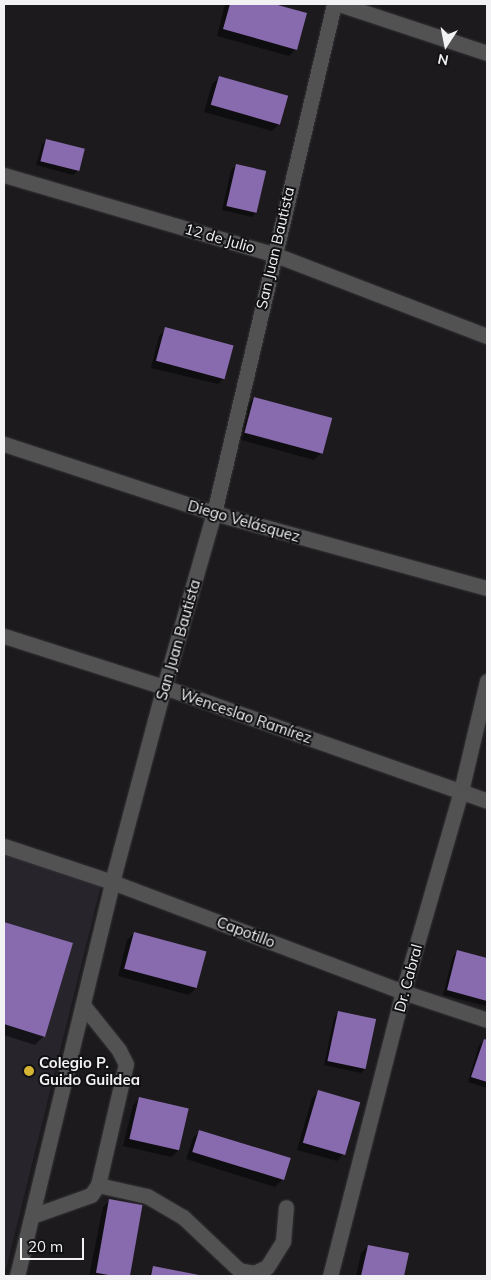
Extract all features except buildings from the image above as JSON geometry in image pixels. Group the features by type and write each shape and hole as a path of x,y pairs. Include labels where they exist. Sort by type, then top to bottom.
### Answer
{"street":[{"name":"San Juan Bautista","path":"17,1276 112,882 164,687 214,513 334,4"},
{"path":"339,4 487,53"},
{"name":"12 de Julio","path":"4,174 274,254 487,336"},
{"name":"Diego Velásquez","path":"4,444 214,513 487,588"},
{"name":"Wenceslao Ramírez","path":"4,636 164,687 487,801"},
{"name":"Dr. Cabral","path":"330,1276 403,992 461,791 487,681"},
{"name":"Capotillo","path":"4,846 112,882 403,992 487,1020"},
{"path":"32,1216 91,1195 98,1185 126,1064 119,1050 83,1005"},
{"path":"98,1185 147,1196 183,1217 239,1270 254,1274 266,1267 283,1240 286,1207"}],"shaded area":[{"name":"Colegio P. Guido Guildea","path":"4,846 104,873 6,1269 4,1269"}],"place":[{"name":"Colegio P. Guido Guildea","path":"29,1071"}]}
